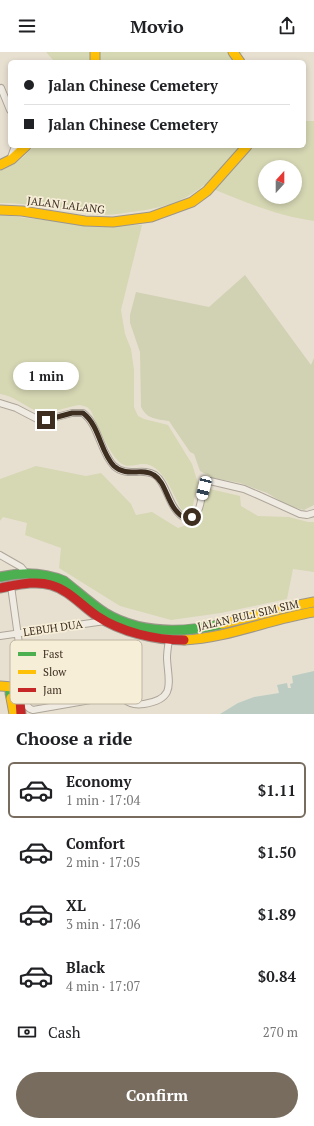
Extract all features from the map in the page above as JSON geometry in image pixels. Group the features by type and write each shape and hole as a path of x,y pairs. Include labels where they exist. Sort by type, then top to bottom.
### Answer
{"main road":[{"path":"0,165 10,160 24,148"},
{"name":"JALAN LALANG","path":"0,210 22,211 85,221 113,222 151,217 192,202 207,191 245,148"},
{"name":"JALAN BULI SIM SIM","path":"0,577 26,573 57,578 111,616 134,625 158,631 183,631 198,629 314,602"},
{"path":"11,586 15,574"},
{"name":"JALAN BULI SIM SIM","path":"0,588 37,582 52,585 67,593 88,610 105,621 128,631 169,640 203,639 314,612"},
{"path":"0,686 10,691"},
{"path":"14,704 14,714"},
{"path":"18,704 21,714"}],"street":[{"path":"1,88 8,105"},
{"path":"10,160 13,148"},
{"path":"0,403 16,408 41,421 72,413 81,413 85,415 96,432 109,459 115,466 125,472 149,472 156,475 161,482 169,500 177,512 183,517 192,517 197,512 205,485 210,481 249,492 300,514 306,515 314,513"},
{"path":"0,555 21,567 26,573"},
{"path":"11,586 19,640"},
{"name":"LEBUH DUA","path":"0,636 105,621"},
{"path":"134,704 140,705 155,701 166,693 169,686 167,658 169,640"},
{"path":"25,704 30,710 68,704"}],"green space":[{"path":"46,52 244,52 232,60 53,60"},
{"path":"306,121 314,121 314,221 300,219 244,202 204,185 179,201 160,207 112,214 99,215 24,204 0,203 0,171 27,154 32,148 306,148"},
{"path":"0,215 98,226 142,225 121,310 125,334 131,349 134,370 134,407 138,416 168,425 192,464 198,483 191,510 184,511 181,509 171,488 162,474 156,469 150,465 143,464 130,466 122,464 118,461 113,455 91,411 87,407 80,405 49,412 40,412 11,397 0,394"},
{"path":"245,275 311,365 314,358 314,505 304,510 289,506 267,493 240,483 213,478 200,471 194,454 190,452 169,421 156,419 149,416 141,407 140,352 130,323 130,315 136,292 209,307"},
{"path":"36,466 86,476 101,473 131,504 136,515 152,512 178,528 195,522 199,517 207,490 210,489 240,496 241,506 258,516 289,517 314,522 314,572 293,569 287,599 221,613 171,620 120,606 59,568 61,548 25,535 27,523 3,517 0,521 0,479"}],"shaded area":[{"path":"314,671 314,714 220,714 238,703 254,697 279,693 277,685 287,683 288,688 291,688 290,684 293,683 292,676"}],"traffic: fast":[{"path":"0,577 16,574 40,574 56,578 64,581 105,613 118,620 147,628 177,630 222,624"}],"traffic: slow":[{"path":"95,52 95,60"},
{"path":"233,52 239,60"},
{"path":"0,165 12,159 24,148"},
{"path":"0,210 22,211 85,221 113,222 151,217 192,202 207,191 245,148"},
{"path":"222,624 314,602"},
{"path":"184,640 217,636 314,612"},
{"path":"0,686 10,687"},
{"path":"12,704 14,714"}],"traffic: jam":[{"path":"0,588 32,583 51,585 64,591 106,622 127,631 150,637 184,640"},
{"path":"20,704 21,714"}],"route":[{"path":"46,420 72,413 83,413 96,432 109,459 115,466 125,472 149,472 156,475 177,512 183,517 192,517"}]}
